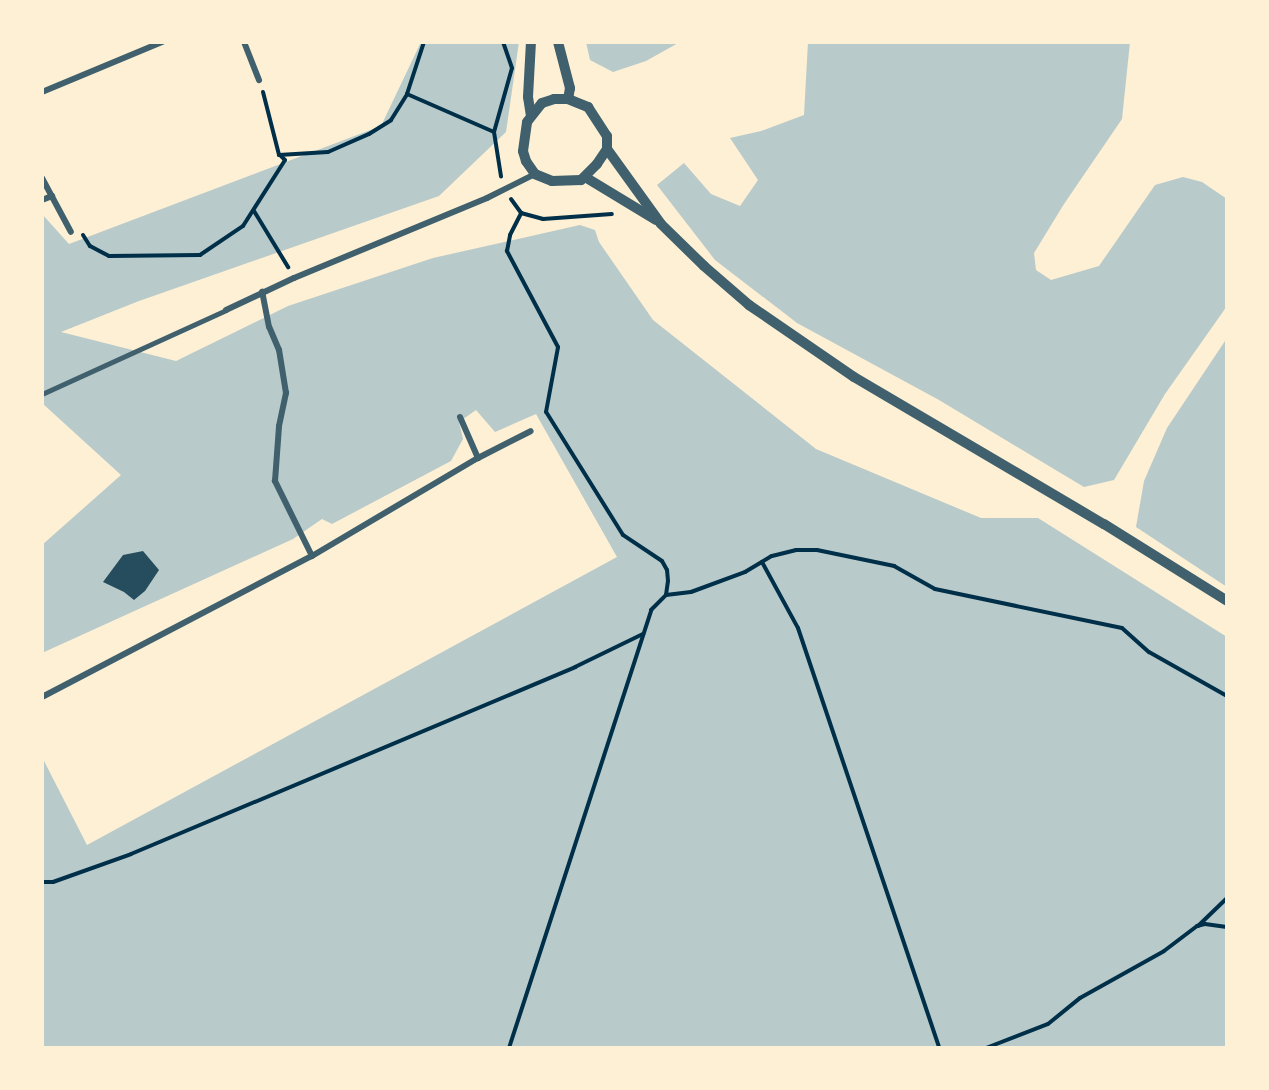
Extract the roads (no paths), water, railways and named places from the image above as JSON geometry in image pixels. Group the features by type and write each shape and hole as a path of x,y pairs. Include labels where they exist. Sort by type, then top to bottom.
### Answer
{"street":[{"path":"42,92 162,42"},
{"path":"244,42 259,80"},
{"path":"531,42 528,97 531,116"},
{"path":"558,42 570,88 568,99"},
{"path":"535,174 523,151 524,132 531,116 542,103 568,99 588,107 607,136 607,149 661,224 749,305 854,377 1104,524 1227,601"},
{"path":"226,310 294,278 425,225 535,174 562,182 585,177 607,149"},
{"path":"585,177 661,224"},
{"path":"42,178 71,232"},
{"path":"42,200 51,196"},
{"path":"262,292 269,327 279,350 286,393 279,426 275,481 312,555"},
{"path":"460,417 478,458"},
{"path":"42,697 312,555 478,458 531,431"}],"lane":[{"path":"42,394 226,310"}]}
